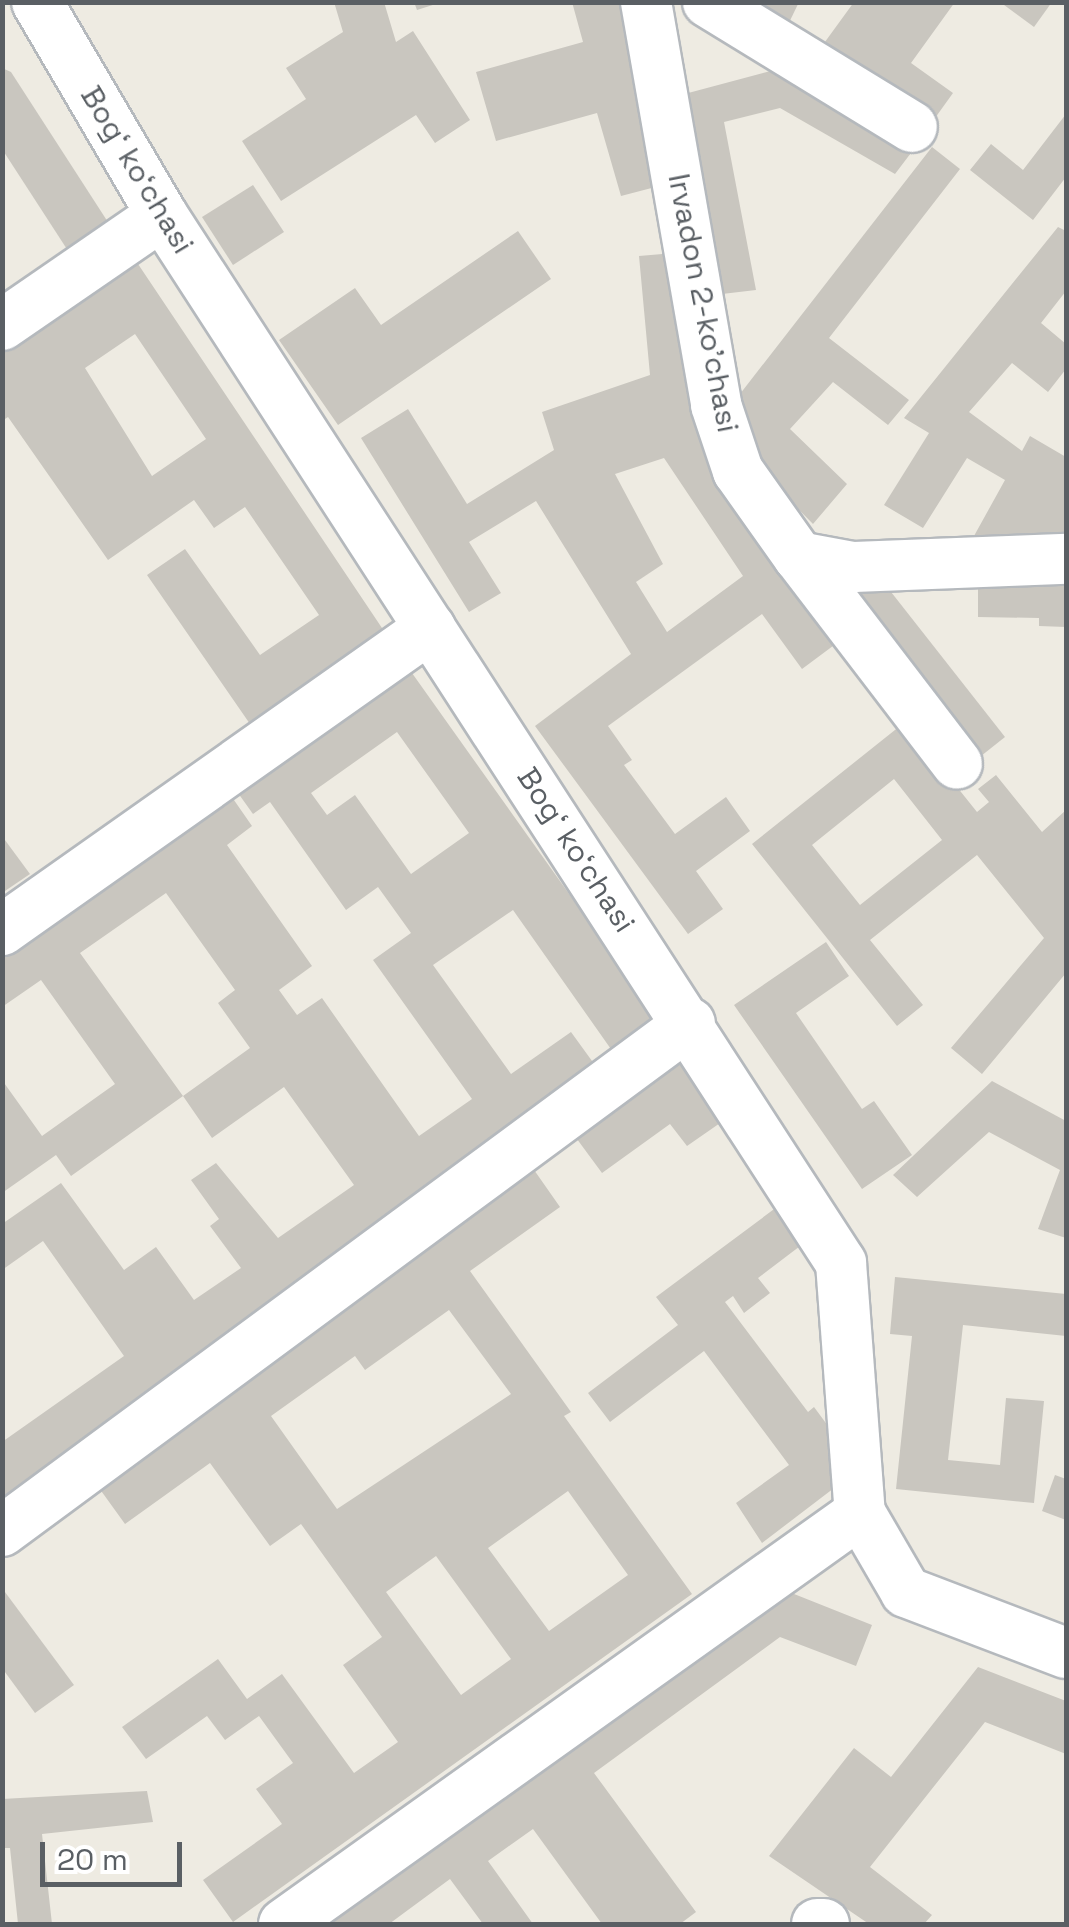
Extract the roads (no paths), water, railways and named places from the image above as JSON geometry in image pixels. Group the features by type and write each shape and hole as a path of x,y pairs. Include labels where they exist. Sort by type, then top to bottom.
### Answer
{"street":[{"name":"Bogʻ koʻchasi","path":"37,2 162,215 690,1022 841,1262 860,1513 906,1592 1066,1653"},
{"name":"Irvadon 2-koʼchasi","path":"646,2 716,405 738,471 798,557 957,764"},
{"path":"708,2 912,126"},
{"path":"2,325 162,215"},
{"path":"798,557 853,568 1066,559"},
{"path":"2,930 430,628"},
{"path":"2,1531 690,1022"},
{"path":"284,1924 860,1513"}]}
